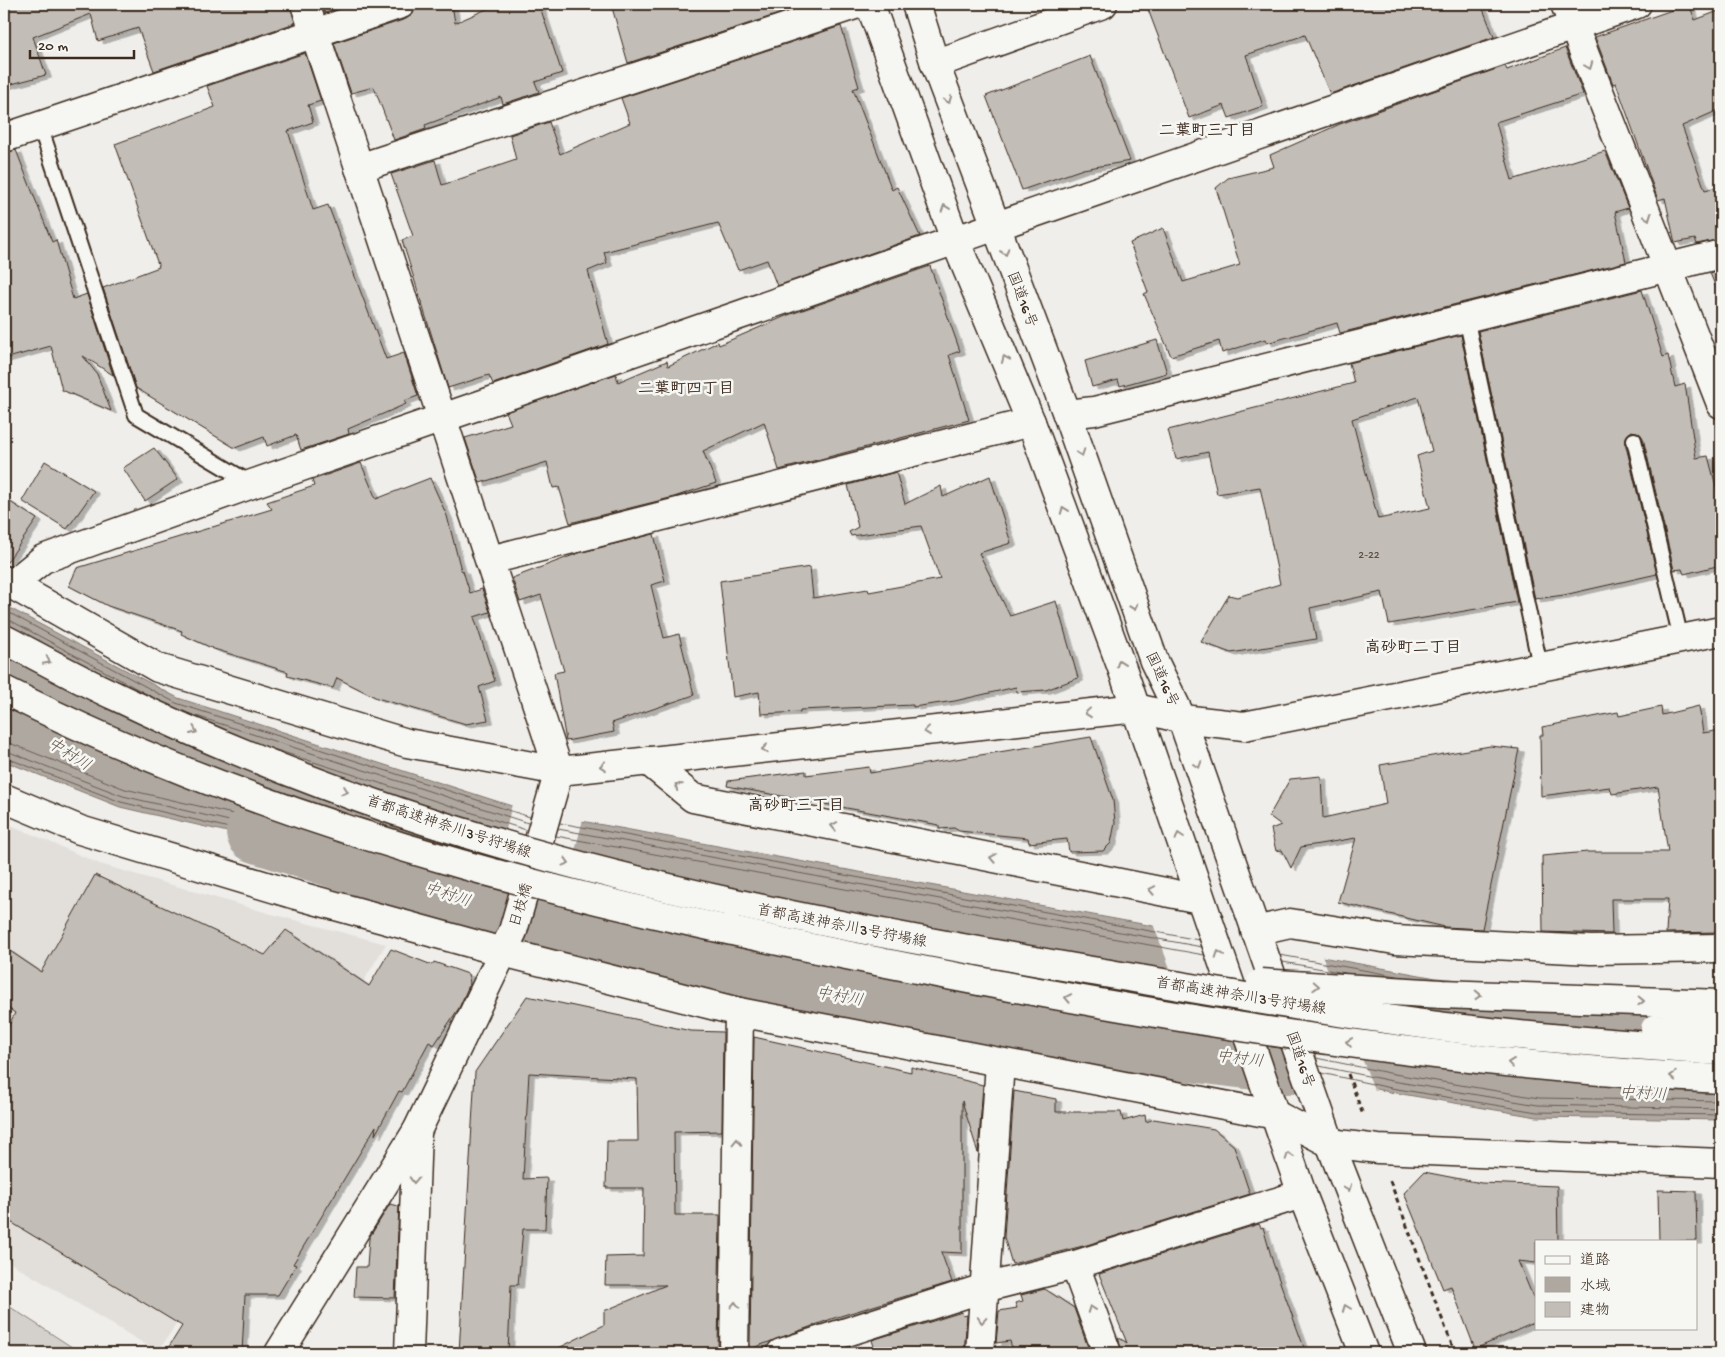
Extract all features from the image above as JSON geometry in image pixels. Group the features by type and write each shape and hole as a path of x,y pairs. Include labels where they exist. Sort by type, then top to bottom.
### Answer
{"main road":[{"path":"304,4 490,560 556,784"},
{"path":"4,138 401,4"},
{"path":"359,168 858,4"},
{"path":"870,4 955,240 1032,422 1137,708 1200,899 1302,1194 1364,1353"},
{"name":"国道16号","path":"916,4 935,64 1067,414 1154,661 1182,719 1330,1142 1412,1353"},
{"path":"935,64 1102,4"},
{"path":"1637,4 1570,15 996,226 442,416 43,559 8,582 158,668 407,743 556,784 648,761 1137,708 1182,719 1244,726 1721,631"},
{"path":"1570,15 1721,404"},
{"path":"1067,414 1094,411 1721,254"},
{"path":"490,560 1032,422"},
{"name":"首都高速神奈川3号狩場線","path":"4,639 114,696 261,760 394,810 514,848 638,880 768,910 938,944 1110,974 1444,1027 1615,1045 1721,1051"},
{"name":"首都高速神奈川3号狩場線","path":"4,690 127,747 216,784 328,823 463,864 680,920 811,948 1104,1005 1386,1048 1530,1065 1721,1079"},
{"path":"648,761 693,798 1200,899"},
{"name":"日枝橋","path":"279,1353 418,1131 508,942 556,784"},
{"path":"4,798 80,830 296,895 508,942 739,1012 1276,1116 1330,1142 1378,1149 1721,1163"},
{"path":"1255,931 1290,923 1395,940 1591,950 1721,948"},
{"path":"1110,974 1442,994 1721,1004"},
{"path":"1104,1005 1371,1019 1721,1030"},
{"path":"734,1353 739,1012"},
{"path":"980,1353 1000,1063"},
{"path":"409,1353 418,1131"},
{"path":"780,1353 984,1288 1075,1265 1302,1194"},
{"path":"1075,1265 1107,1353"}],"lane":[{"path":"40,126 136,415 252,484"},
{"path":"1466,318 1540,666"},
{"path":"1634,440 1681,639"}],"path":[{"path":"1378,1149 1455,1353"}],"shaded area":[{"path":"4,822 100,864 268,913 386,944 194,1263 209,1273 158,1352 4,1259"},
{"path":"4,1303 81,1353 4,1353"}],"water":[{"path":"4,605 178,698 527,811 1436,978 1687,999 1721,997 1721,1120 1537,1117 1390,1092 636,932 408,874 120,807 4,761"}],"pier":[{"path":"512,804 583,819 559,915 490,898"},
{"path":"1153,924 1322,955 1375,1092 1204,1056"}],"building":[{"path":"4,4 290,4 295,23 154,71 138,28 98,41 91,14 33,37 46,75 4,86"},
{"path":"321,4 353,4 325,13"},
{"path":"416,4 452,4 455,23 498,4 539,4 562,73 535,82 539,92 503,104 501,97 425,125 426,129 394,140 374,87 351,93 334,43 406,19 413,14"},
{"path":"611,4 809,4 628,63"},
{"path":"1146,4 1481,4 1494,37 1330,94 1305,35 1246,55 1263,106 1229,118 1224,105 1189,118"},
{"path":"1689,4 1695,20 1721,10 1721,109 1682,126 1705,190 1721,186 1721,239 1697,244 1695,239 1675,243 1665,198 1658,200 1616,83 1613,84 1595,37"},
{"path":"841,26 859,87 853,89 892,190 897,187 920,236 777,286 767,260 738,270 718,223 604,252 607,263 588,271 608,344 493,384 489,375 448,388 402,240 413,236 391,174 435,160 442,185 516,160 510,135 549,122 560,154 630,123 621,98"},
{"path":"1565,48 1583,94 1496,122 1512,180 1605,151 1628,208 1615,212 1626,262 1340,333 1337,323 1267,343 1265,339 1222,353 1219,341 1171,356 1144,294 1148,292 1130,243 1163,228 1183,282 1240,265 1216,188 1228,178 1274,167 1270,155 1340,124 1505,66 1507,70"},
{"path":"305,53 321,101 308,105 313,122 288,131 313,210 328,205 386,359 404,353 418,396 404,401 406,404 348,429 349,434 301,450 296,435 267,446 264,437 235,448 136,388 103,288 159,267 115,144 215,107 207,86"},
{"path":"1090,56 1130,161 1083,169 1022,190 986,96"},
{"path":"16,150 52,242 56,240 73,299 87,294 113,375 83,356 97,374 111,411 62,390 51,346 4,359 4,153"},
{"path":"930,266 960,351 949,355 969,420 779,470 764,422 703,451 716,483 674,497 570,523 559,487 553,488 547,462 480,483 465,438 511,424 506,412 616,374 618,382 667,361 668,366 718,342 719,345 788,315"},
{"path":"1721,270 1721,300 1710,273"},
{"path":"1642,290 1663,357 1668,355 1675,387 1685,384 1696,458 1708,456 1717,490 1721,489 1721,565 1684,574 1682,569 1674,570 1643,438 1640,434 1632,431 1628,434 1625,442 1657,574 1564,595 1535,599 1478,331"},
{"path":"1461,335 1517,602 1389,624 1382,592 1310,608 1316,639 1231,653 1201,642 1229,595 1237,597 1280,584 1260,487 1217,494 1208,452 1176,459 1168,430 1354,383 1349,363","holes":["1418,397 1432,451 1417,456 1430,508 1378,519 1352,419"]},
{"path":"1157,340 1167,373 1120,386 1118,380 1092,387 1085,361"},
{"path":"154,448 178,479 145,501 123,468"},
{"path":"45,461 94,491 67,529 22,501"},
{"path":"361,463 376,499 430,478 447,516 461,570 470,593 482,589 490,612 474,617 495,681 479,687 488,720 466,724 377,698 337,678 333,688 287,676 288,672 214,649 181,634 182,631 108,606 69,586 77,568 272,509 267,502 314,486 312,480"},
{"path":"896,472 905,504 941,486 943,497 990,476 1011,543 979,553 1010,616 1056,601 1078,678 1046,690 1017,692 1016,687 955,701 913,707 913,705 800,710 800,712 761,714 759,692 733,697 720,581 810,567 813,598 868,589 869,592 940,579 921,526 851,536 849,532 858,527 848,485"},
{"path":"4,498 37,519 5,565 4,564"},
{"path":"654,534 665,581 651,585 664,638 679,634 694,695 612,723 614,732 566,741 554,673 564,671 541,595 520,602 512,578 579,553"},
{"path":"1699,706 1703,733 1721,730 1721,932 1666,933 1668,899 1611,899 1612,934 1543,932 1542,856 1588,852 1668,852 1658,787 1612,794 1610,787 1541,796 1540,735 1543,735 1542,727 1618,712 1619,716 1661,707 1662,715"},
{"path":"1091,737 1113,800 1115,823 1111,843 1103,851 1069,852 1067,839 1029,843 1028,838 959,831 954,828 939,829 939,825 727,786 728,781 806,771 806,775 869,767 870,773"},
{"path":"1490,746 1519,749 1482,929 1445,927 1338,902 1356,838 1301,847 1291,868 1282,850 1276,851 1271,829 1281,825 1269,816 1290,779 1321,776 1323,818 1386,804 1380,765"},
{"path":"95,875 265,955 286,930 369,986 391,949 432,965 434,962 468,974 470,983 459,1008 434,1045 429,1042 402,1092 399,1091 375,1135 376,1126 293,1264 296,1265 278,1295 245,1295 242,1353 165,1353 182,1326 4,1218 4,1035 15,1013 4,1005 4,947 41,972"},
{"path":"527,996 691,1031 723,1032 722,1131 674,1132 675,1215 720,1215 718,1353 549,1353 604,1325 604,1311 666,1285 605,1285 606,1257 643,1256 644,1188 606,1188 607,1141 638,1141 637,1079 529,1073 523,1179 547,1178 545,1229 523,1229 518,1285 511,1285 508,1353 459,1353 475,1072"},
{"path":"754,1037 911,1072 911,1067 983,1085 978,1153 962,1101 962,1253 941,1252 952,1282 834,1318 750,1349"},
{"path":"1014,1091 1056,1099 1056,1112 1121,1112 1123,1121 1145,1115 1146,1122 1154,1119 1214,1129 1234,1146 1250,1194 1087,1245 1012,1264 1004,1237"},
{"path":"1424,1172 1481,1183 1557,1186 1558,1240 1535,1240 1535,1263 1518,1261 1535,1302 1535,1322 1475,1349 1451,1286 1443,1289 1404,1193"},
{"path":"1658,1190 1696,1191 1697,1240 1659,1240"},
{"path":"390,1204 399,1206 395,1298 354,1297 356,1267 367,1267 369,1238"},
{"path":"1259,1224 1261,1228 1263,1227 1273,1263 1306,1353 1122,1353 1118,1337 1127,1343 1099,1274"},
{"path":"1045,1289 1074,1308 1090,1353 1034,1353 1032,1347 1013,1353 1010,1341 996,1343 999,1311 1017,1308 1015,1303 1023,1301 1021,1295"},
{"path":"962,1312 963,1316 967,1315 964,1353 876,1353 872,1340"}],"waterway":[{"name":"中村川","path":"257,832 498,909 774,984 1061,1035 1287,1063"}],"district":[{"name":"二葉町三丁目","path":"1207,129"},
{"name":"二葉町四丁目","path":"686,387"},
{"name":"高砂町二丁目","path":"1413,646"},
{"name":"高砂町三丁目","path":"796,804"}]}
